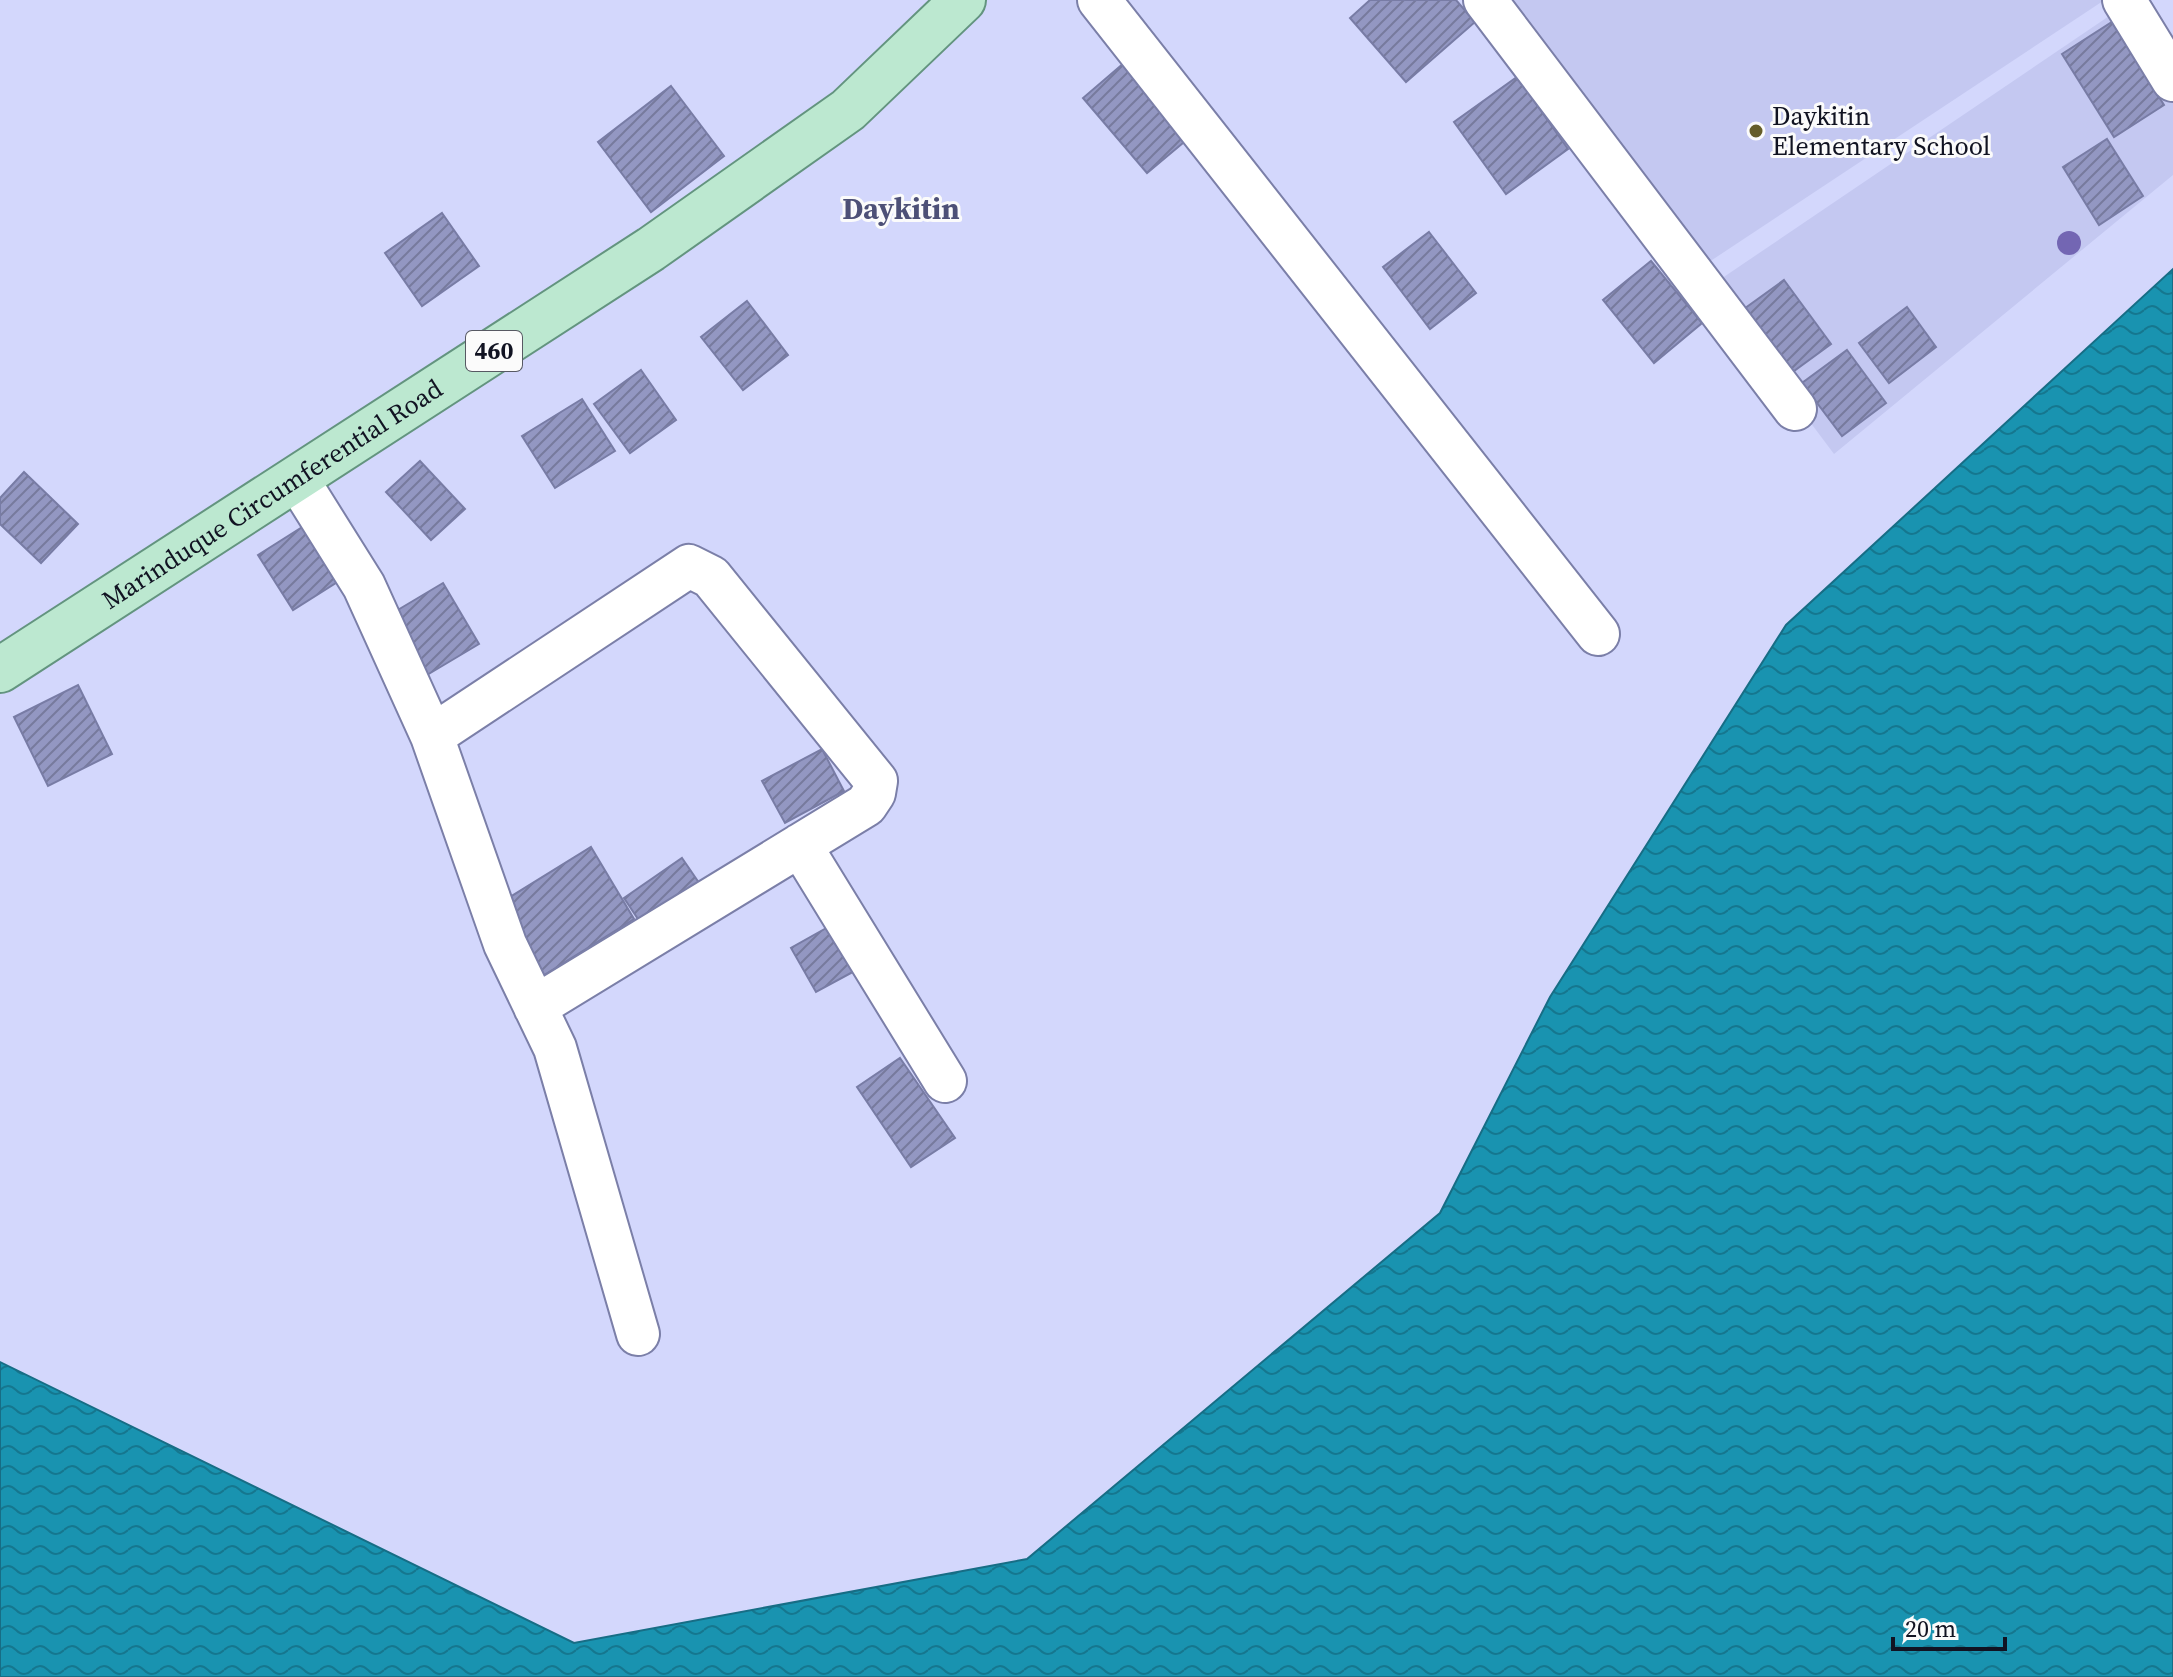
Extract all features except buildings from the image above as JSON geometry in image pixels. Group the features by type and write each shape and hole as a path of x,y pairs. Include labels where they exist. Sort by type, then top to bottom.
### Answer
{"main road":[{"name":"Marinduque Circumferential Road","path":"0,670 651,249 836,119 963,0"}],"street":[{"path":"1099,0 1598,634"},
{"path":"1485,0 1795,409"},
{"path":"2124,0 2173,80"},
{"path":"297,479 364,586 432,736 505,944 555,1048 638,1334"},
{"path":"432,736 689,566 711,577 876,781 874,793 866,805 535,1007"},
{"path":"800,845 945,1081"}],"shaded area":[{"name":"Daykitin Elementary School","path":"1502,0 2103,0 2103,1 1709,262"},
{"path":"2121,8 2173,95 2173,175 1834,454 1709,287"}],"water":[{"path":"2173,269 2173,1677 0,1677 0,1362 574,1643 1027,1559 1440,1213 1550,997 1786,625"}],"place":[{"name":"Daykitin Elementary School","path":"1756,131"}],"district":[{"name":"Daykitin","path":"901,209"}]}
